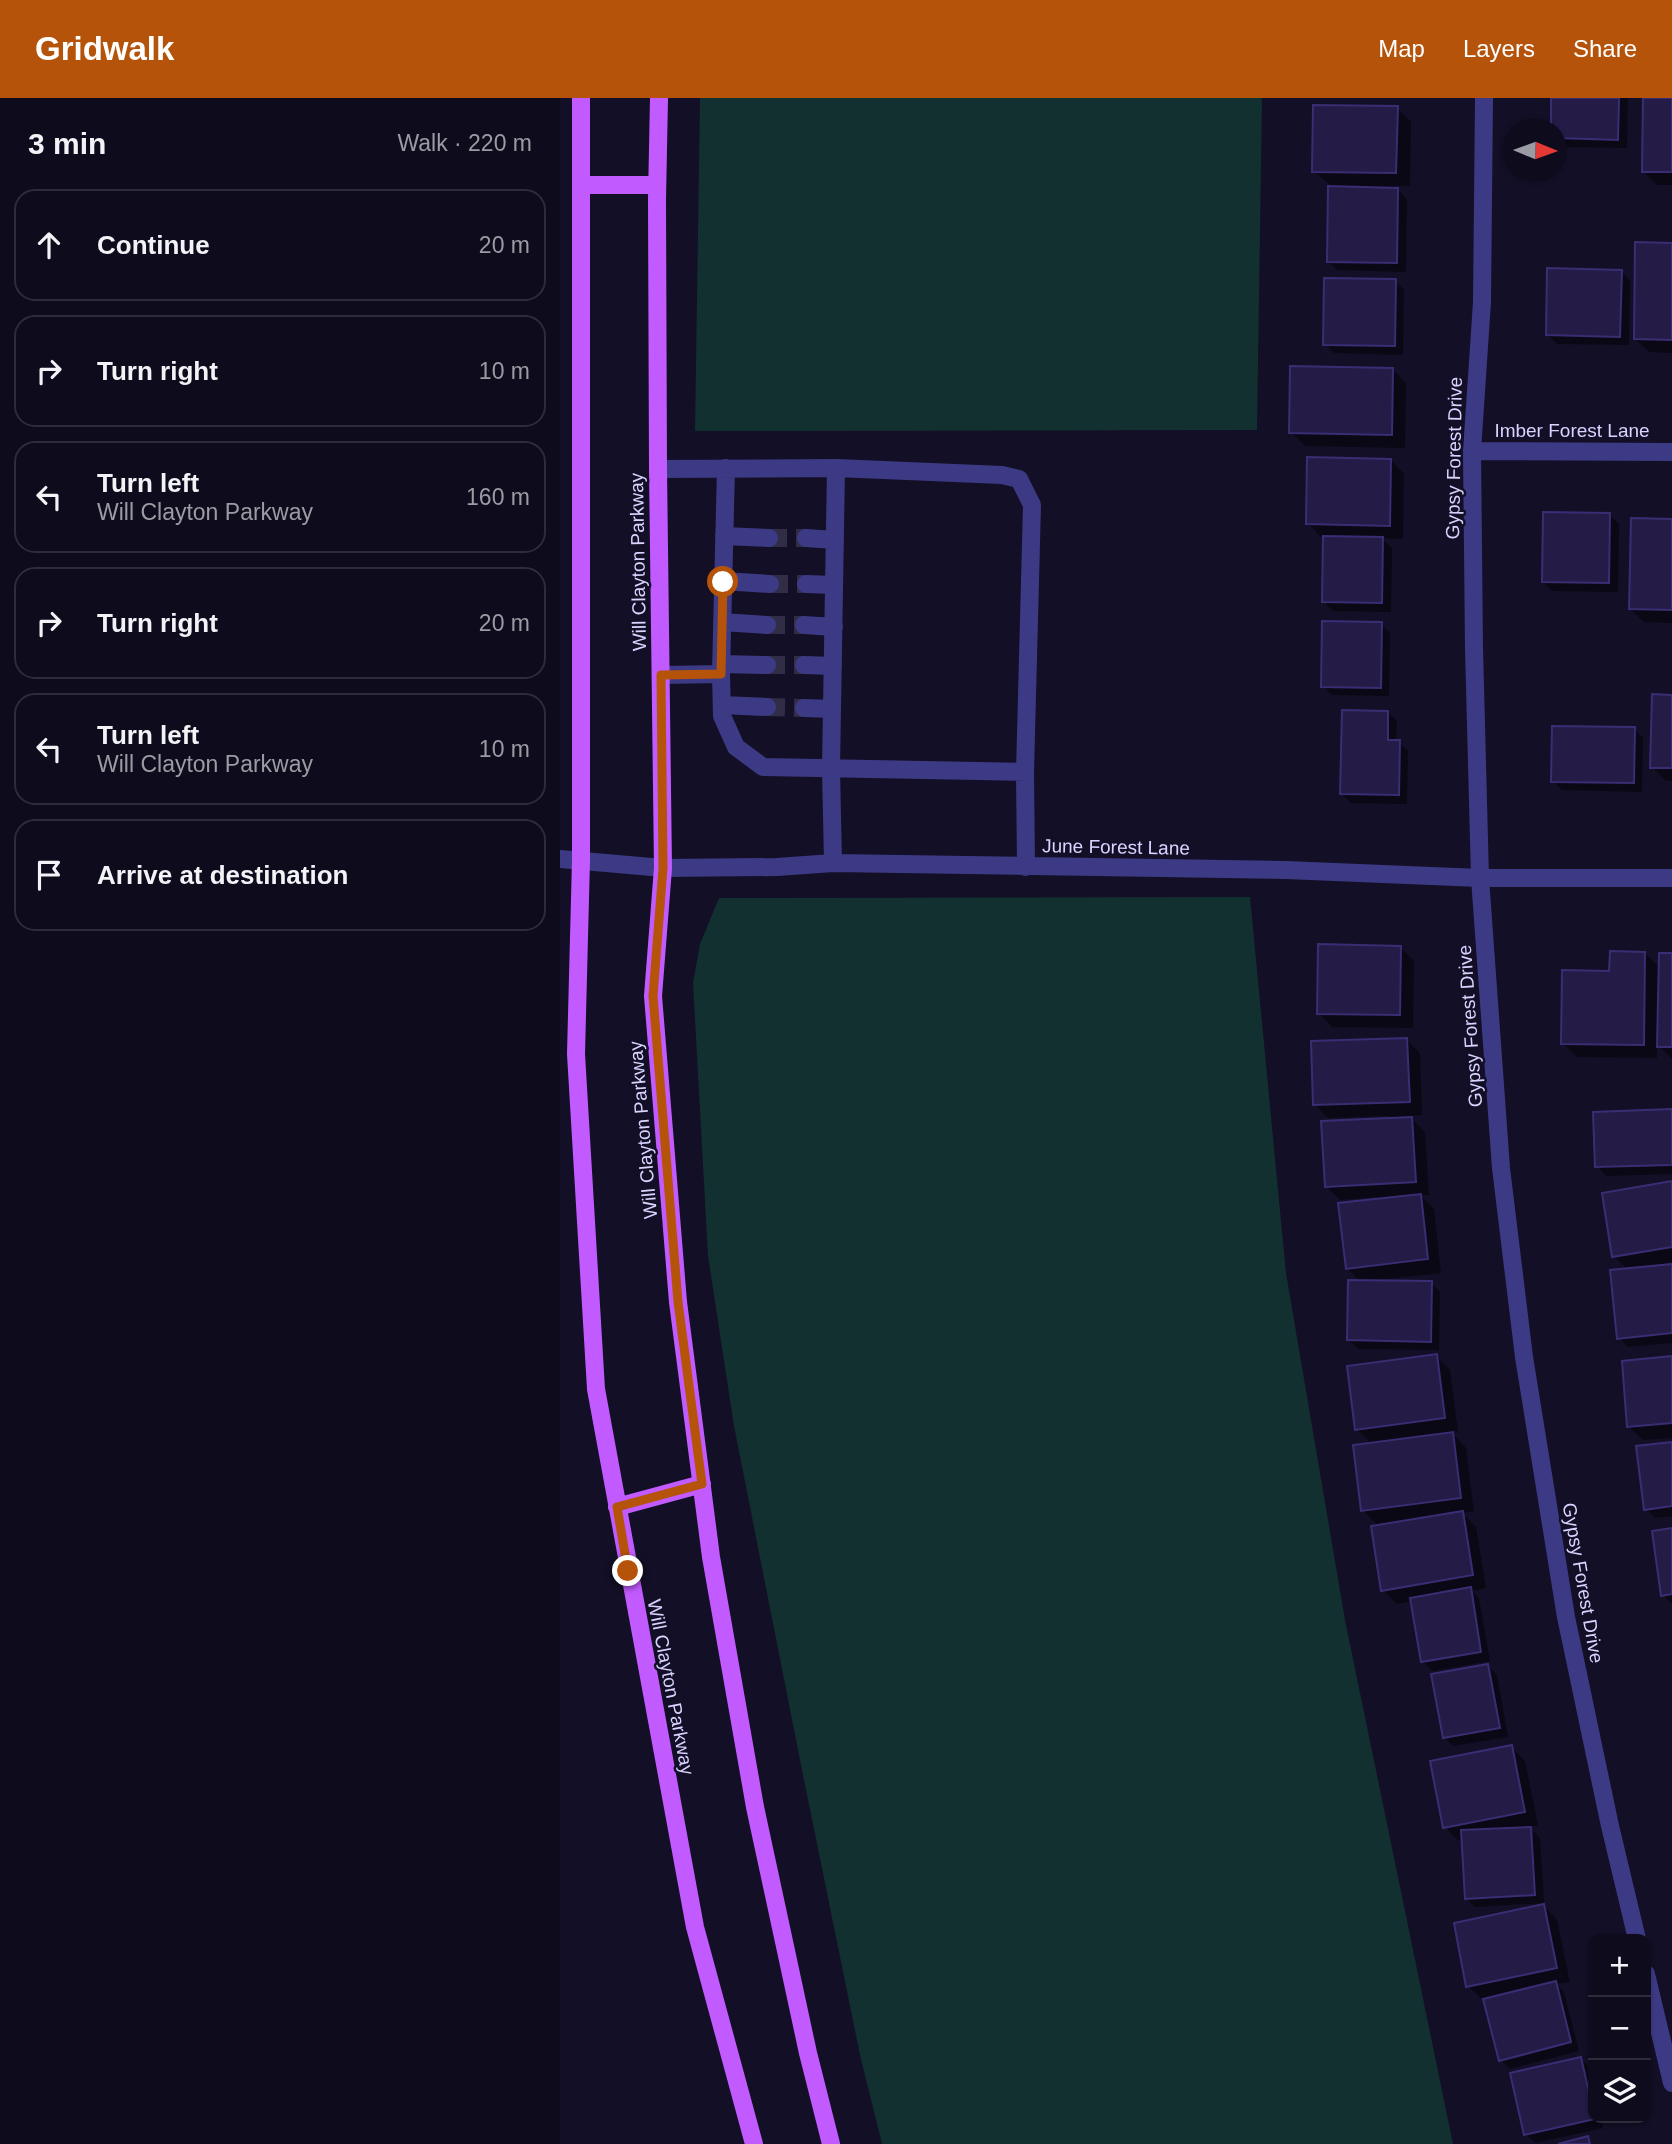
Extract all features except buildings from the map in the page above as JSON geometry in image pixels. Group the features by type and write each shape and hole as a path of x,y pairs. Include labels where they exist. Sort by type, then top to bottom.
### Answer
{"main road":[{"name":"Will Clayton Parkway","path":"581,98 581,859 577,1068 596,1389 695,1927 754,2144"},
{"name":"Will Clayton Parkway","path":"659,98 658,469 663,868 653,996 678,1302 711,1557 755,1807 808,2053 831,2144"},
{"path":"581,186 657,185"},
{"path":"617,1507 702,1484"}],"street":[{"name":"Gypsy Forest Drive","path":"1484,98 1482,302 1472,450 1480,878 1502,1168 1524,1356 1566,1617 1636,1934"},
{"name":"Imber Forest Lane","path":"1472,450 1672,452"},
{"path":"726,467 722,716 736,747 764,767 1025,772"},
{"path":"658,469 836,468 1002,475 1020,479 1032,505 1025,772 1026,867"},
{"path":"833,863 831,769 836,468"},
{"path":"724,537 769,538"},
{"path":"806,538 835,540"},
{"path":"723,582 769,584"},
{"path":"806,584 834,585"},
{"path":"722,622 767,625"},
{"path":"804,625 834,627"},
{"path":"661,675 767,665"},
{"path":"804,665 833,666"},
{"path":"722,705 767,707"},
{"path":"804,708 832,709"},
{"name":"June Forest Lane","path":"560,859 663,868 777,867 833,863 1286,870 1480,878 1672,878"},
{"path":"1651,1996 1672,2084"}],"green space":[{"path":"700,98 1262,98 1257,430 695,431"},
{"path":"1250,897 1286,1273 1345,1620 1453,2144 882,2144 860,2055 734,1426 708,1256 693,983 700,944 719,898"}],"tunnel":[{"path":"769,538 806,538"},
{"path":"770,584 806,584"},
{"path":"767,625 804,625"},
{"path":"767,665 804,665"},
{"path":"767,707 804,708"}],"route":[{"path":"628,1571 617,1507 702,1484 678,1302 653,996 663,868 661,675 721,674 723,582"}]}
